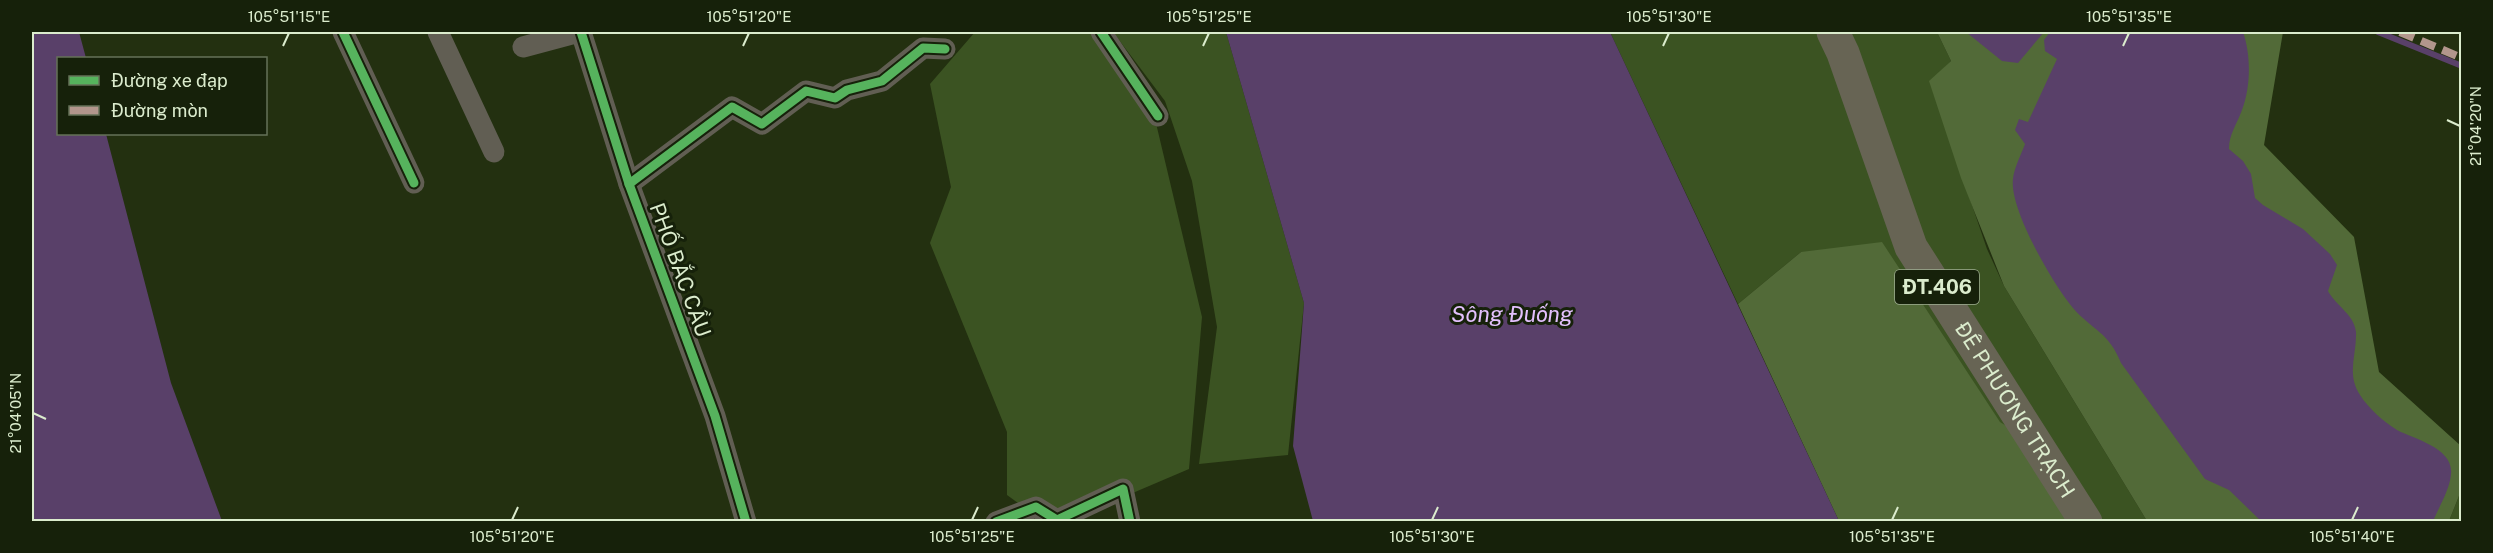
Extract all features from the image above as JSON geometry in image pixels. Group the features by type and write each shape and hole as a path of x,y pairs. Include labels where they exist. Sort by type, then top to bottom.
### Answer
{"main road":[{"name":"ĐÊ PHƯƠNG TRẠCH","path":"1833,32 1843,52 1911,247 2086,522"}],"street":[{"path":"343,32 414,183"},
{"path":"438,32 494,152"},
{"path":"523,47 580,32"},
{"name":"PHỐ BẮC CẦU","path":"580,32 629,184 714,416 746,522"},
{"path":"1101,32 1158,116"},
{"path":"629,184 732,107 762,124 806,91 835,98 847,90 882,81 923,48 945,50"},
{"path":"996,522 1036,507 1057,520 1123,489 1130,522"}],"green space":[{"path":"975,32 1095,32 1155,119 1202,317 1189,469 1067,521 1043,521 1007,495 1007,432 930,243 951,187 930,84"},
{"path":"1113,32 1226,32 1304,303 1288,455 1199,464 1217,327 1192,181 1165,101"},
{"path":"1610,32 1937,32 1951,61 1930,82 1987,249 2004,286 2147,521 2086,521 2038,446 2000,423 1801,252 1738,304"},
{"path":"1937,32 2283,32 2264,145 2354,237 2379,372 2461,446 2461,491 2449,521 2245,522 2242,519 2238,522 2147,521 2004,286 1961,178 1929,81 1951,61"},
{"path":"1882,242 2000,422 2038,446 2086,521 1839,521 1738,304 1801,252"},
{"path":"2461,491 2461,521 2449,521"}],"water":[{"path":"32,32 79,32 86,57 57,57 57,135 106,135 171,383 222,521 32,521"},
{"name":"Sông Đuống","path":"1226,32 1610,32 1839,521 1313,521 1293,446 1304,303"},
{"path":"1966,32 2044,32 2018,63 2002,61"},
{"path":"2050,32 2243,32 2247,51 2248,81 2245,101 2232,134 2229,149 2243,161 2251,174 2255,198 2303,229 2330,254 2337,265 2328,291 2355,326 2353,372 2360,395 2377,414 2397,430 2432,446 2446,457 2450,465 2450,480 2433,521 2261,521 2229,490 2205,479 2121,363 2111,344 2073,308 2065,297 2044,265 2018,208 2013,179 2025,144 2015,130 2019,119 2028,122 2057,59 2045,51 2044,40"}],"waterway":[{"path":"2378,32 2462,66"}],"marked path":[{"path":"2400,32 2462,58"}],"cycle path":[{"path":"343,32 414,183"},
{"path":"581,32 629,184 715,416 746,522"},
{"path":"1101,32 1158,116"},
{"path":"629,184 732,107 762,124 806,91 835,98 847,90 882,81 923,48 945,49"},
{"path":"996,522 1036,507 1057,520 1123,489 1130,522"}]}
